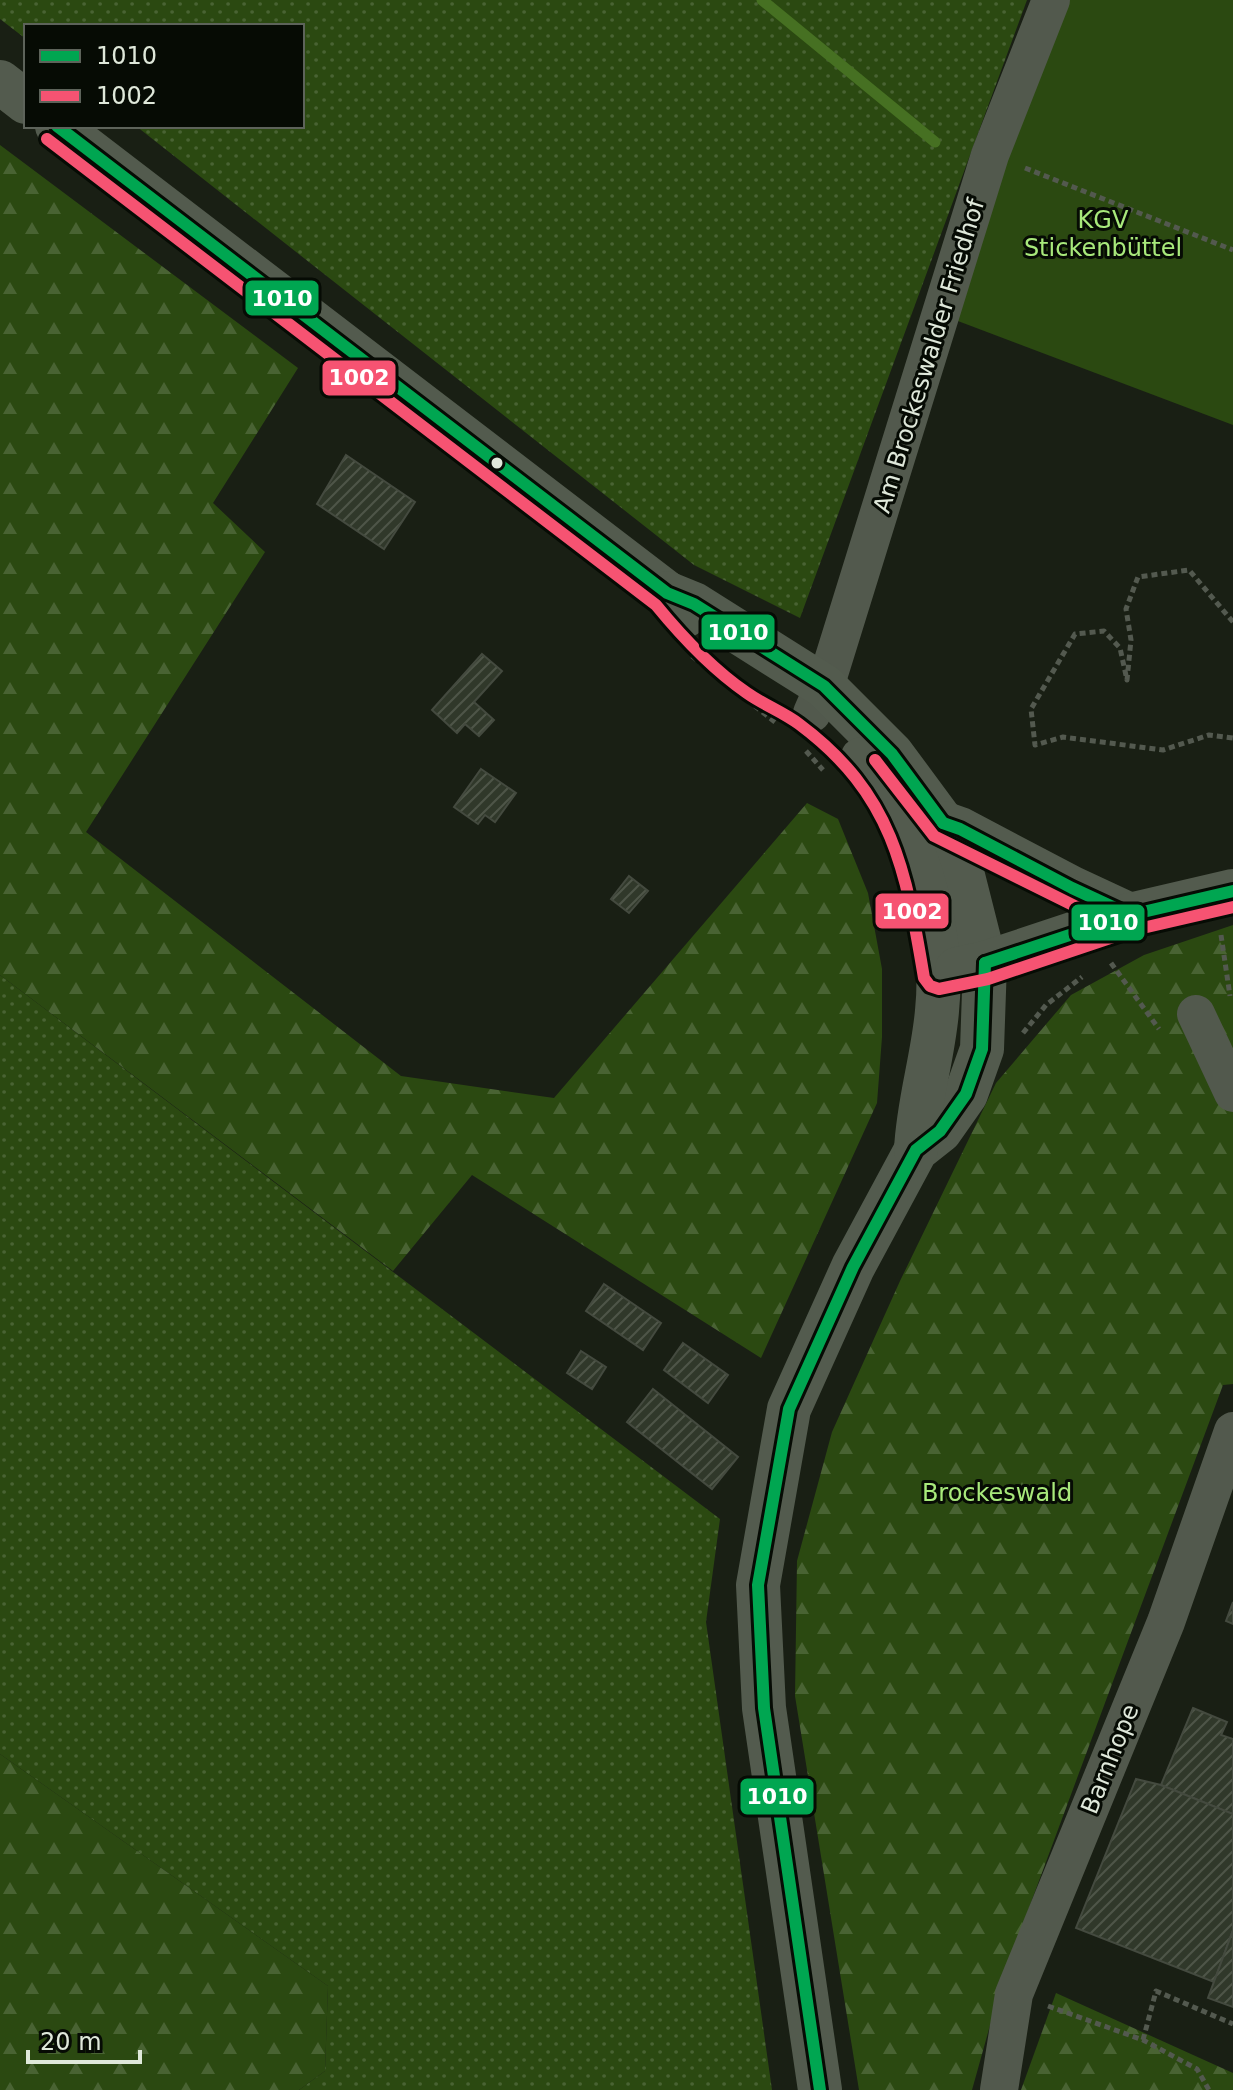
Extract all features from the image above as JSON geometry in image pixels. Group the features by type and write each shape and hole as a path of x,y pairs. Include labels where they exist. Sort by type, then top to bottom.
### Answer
{"street":[{"name":"Am Brockeswalder Friedhof","path":"804,717 990,155 1051,0"},
{"path":"0,82 24,100"},
{"path":"60,128 667,593 686,617 748,674 861,757 894,809 921,875 935,927 939,973 937,1011 917,1120 916,1150"},
{"path":"804,717 892,754 943,823 962,872 985,963 982,1049 966,1094 940,1131 916,1150 853,1267 789,1409 758,1585 764,1708 820,2090"},
{"path":"943,823 1130,915"},
{"path":"939,973 985,963 1130,915 1233,891"},
{"path":"1196,1014 1233,1093"},
{"name":"Barnhope","path":"999,2090 1014,1994 1166,1622 1233,1431"}],"path":[{"path":"990,155 1233,250"},
{"path":"1233,622 1189,570 1138,577 1126,609 1131,640 1127,680 1120,648 1104,631 1075,634 1031,709 1035,745 1063,737 1163,750 1209,735 1233,738"},
{"path":"747,698 804,717 827,774"},
{"path":"1143,2040 1156,1991 1233,2024"},
{"path":"1014,1994 1143,2040 1197,2069 1209,2090"}],"green space":[{"path":"0,0 1027,0 800,618 694,565 139,128 304,128 304,24 24,24 24,37 0,19"},
{"name":"KGV Stickenbüttel","path":"1059,0 1233,0 1233,425 942,315"},
{"path":"0,145 298,368 213,503 265,552 86,832 401,1076 554,1098 807,803 838,819 868,893 882,969 882,1037 877,1103 761,1358 472,1175 393,1271 0,975"},
{"name":"Brockeswald","path":"1233,925 1233,1384 1223,1385 1004,1975 972,2090 859,2090 795,1696 797,1561 832,1432 900,1281 996,1083 1071,995 1144,955"},
{"path":"0,975 720,1519 706,1622 772,2090 299,2090 325,2071 328,1986 0,1754"},
{"path":"0,1754 328,1986 325,2071 299,2090 0,2090"},
{"path":"1056,1993 1233,2073 1233,2090 1021,2090"}],"building":[{"path":"346,455 415,502 384,549 317,504"},
{"path":"482,654 502,671 474,702 494,720 479,736 465,724 457,733 432,710"},
{"path":"481,769 516,793 495,822 485,815 478,824 454,807"},
{"path":"629,876 648,891 629,913 611,899"},
{"path":"604,1284 661,1323 643,1350 586,1311"},
{"path":"683,1343 728,1375 708,1403 664,1370"},
{"path":"581,1351 606,1367 592,1389 567,1373"},
{"path":"653,1389 738,1457 712,1489 627,1422"},
{"path":"1233,1602 1233,1624 1226,1621"},
{"path":"1193,1708 1227,1722 1221,1735 1233,1739 1233,1814 1161,1785"},
{"path":"1136,1779 1161,1785 1233,1814 1233,1930 1214,1982 1076,1928"},
{"path":"1233,1930 1233,2007 1208,1998"}],"waterway":[{"path":"762,0 935,142"}],"transit line":[{"name":"1010","path":"60,128 667,593 694,604 824,686 892,754 943,823"},
{"name":"1002","path":"47,139 656,605 687,641 722,674 753,697 799,724 831,751 856,778 890,837 910,903 924,978 930,986 939,989 988,979 1134,930 1233,907"},
{"name":"1002","path":"875,760 934,836 1123,930"},
{"name":"1010","path":"943,823 1130,915"},
{"name":"1010","path":"985,963 1130,915 1233,891"},
{"name":"1010","path":"820,2090 764,1708 758,1585 789,1409 853,1267 916,1150 940,1131 966,1094 982,1049 985,963"}]}
